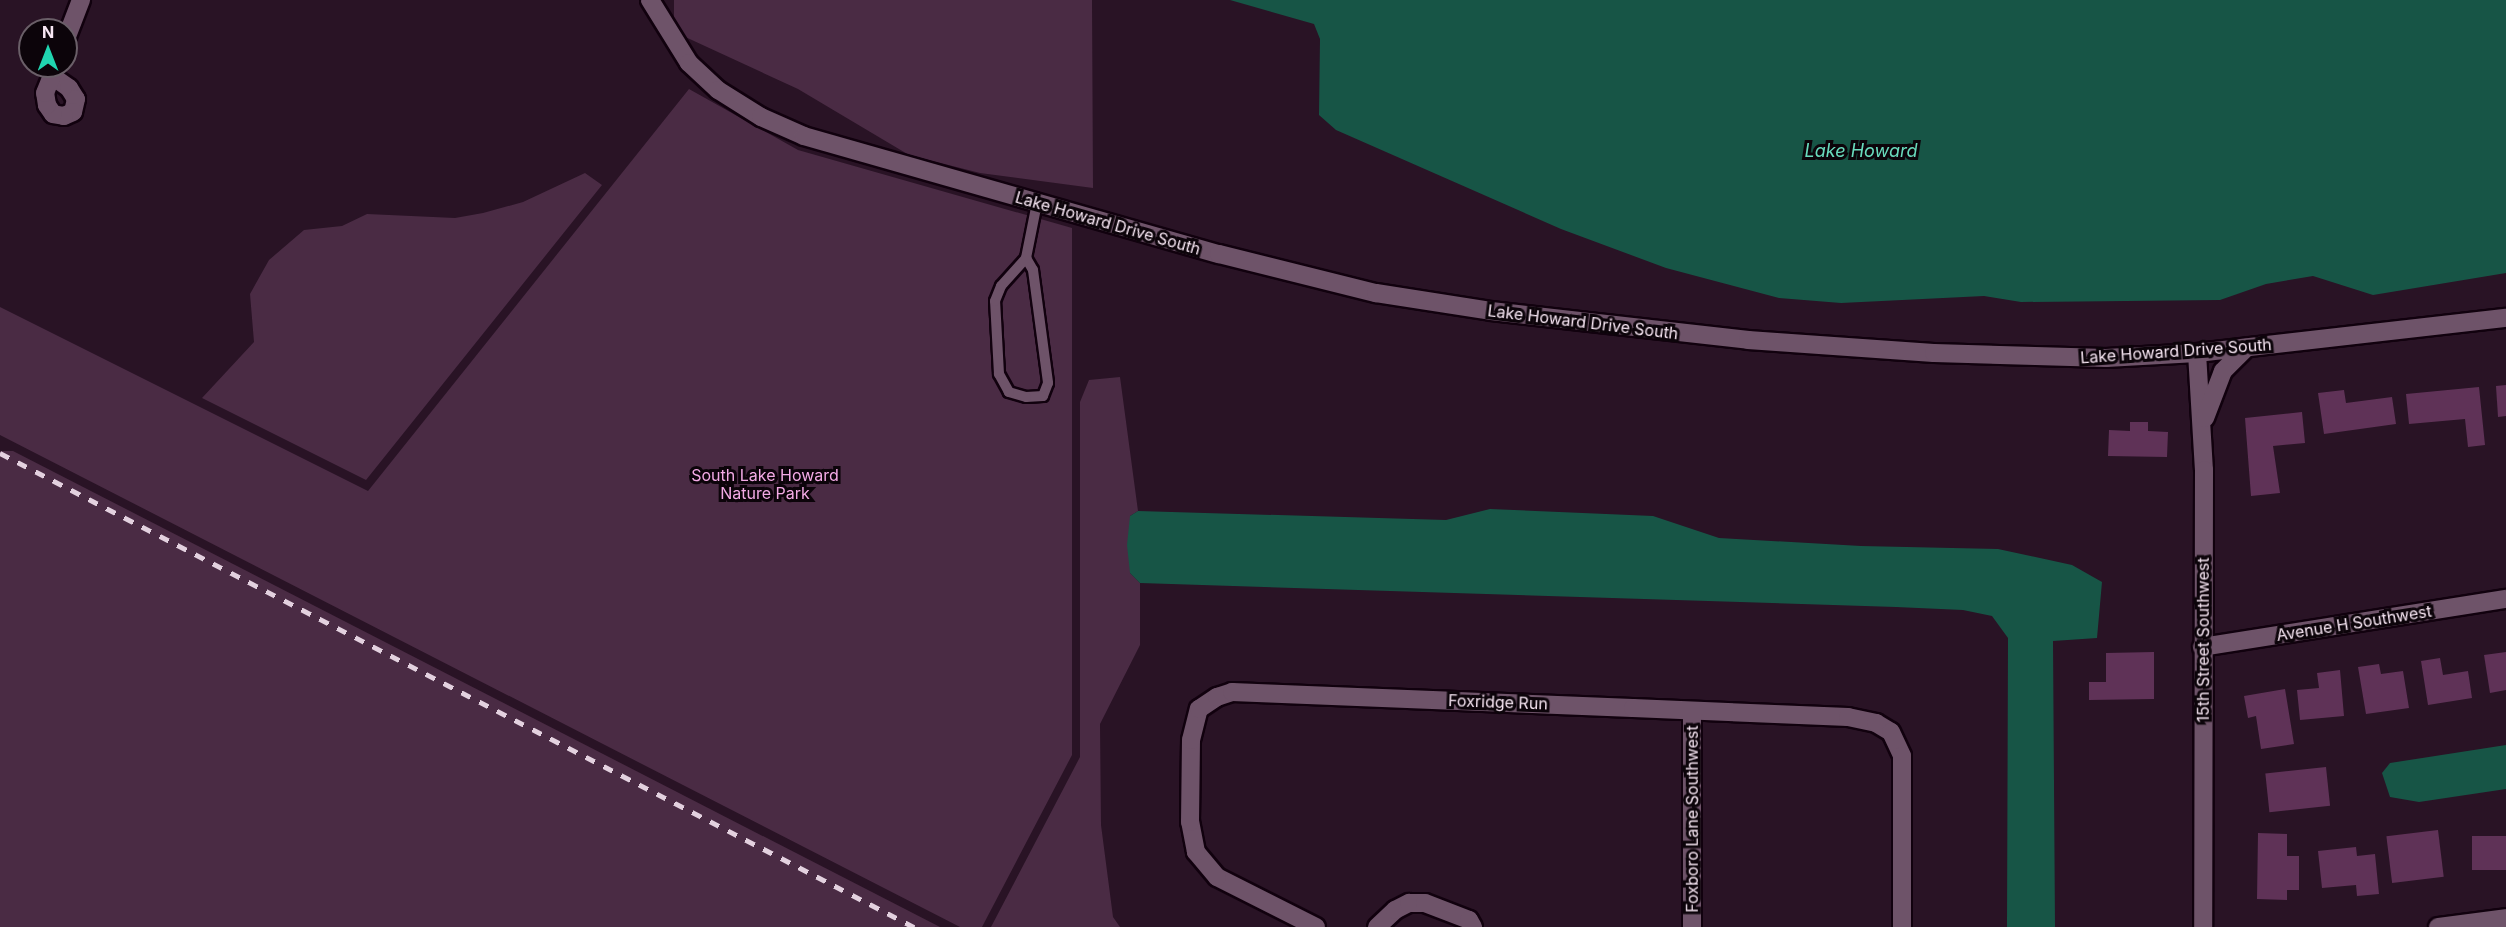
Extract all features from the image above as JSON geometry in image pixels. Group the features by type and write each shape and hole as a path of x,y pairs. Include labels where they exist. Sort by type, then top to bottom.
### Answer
{"street":[{"path":"74,18 81,0"},
{"name":"Lake Howard Drive South","path":"650,0 670,36 699,73 732,100 804,136 1037,203 1376,293 1491,311 1648,330 1934,353 2106,358 2197,353 2506,318"},
{"path":"2202,425 2223,371 2246,348"},
{"name":"15th Street Southwest","path":"2197,353 2202,425 2203,927"},
{"name":"Avenue H Southwest","path":"2202,647 2506,599"},
{"name":"Foxridge Run","path":"1316,927 1217,877 1196,852 1190,822 1191,740 1199,709 1217,697 1232,692 1848,717 1876,723 1891,732 1902,756 1902,927"},
{"name":"Foxboro Lane Southwest","path":"1692,711 1692,927"},
{"path":"1377,927 1395,910 1409,903 1425,903 1469,920 1473,927"},
{"path":"2438,927 2506,918"}],"lane":[{"path":"1026,258 1033,270 1048,383 1043,396 1026,397 1010,392 999,374 995,301 1001,286 1026,258 1037,203"}],"green space":[{"path":"674,0 1092,0 1093,188 980,173 909,155 798,89 681,35 674,24"},
{"name":"South Lake Howard Nature Park","path":"689,89 798,150 1072,228 1072,755 982,927 960,927 0,435 0,307 368,491"},
{"path":"585,173 602,185 366,480 202,398 254,342 250,294 269,260 304,230 342,226 367,214 455,218 483,213 523,202"},
{"path":"1120,377 1138,511 1130,516 1130,573 1140,583 1140,645 1100,724 1101,825 1113,917 1120,927 991,927 1080,757 1080,402 1089,380"},
{"path":"0,451 13,451 940,927 0,927"}],"water":[{"name":"Lake Howard","path":"1230,0 2506,0 2506,273 2373,295 2313,276 2266,284 2220,300 2021,302 1984,296 1841,303 1779,298 1666,268 1561,229 1336,130 1319,115 1320,39 1314,24"},
{"path":"1490,509 1653,516 1719,538 1861,546 1998,549 2072,565 2102,582 2097,638 2053,641 2055,927 2007,927 2008,638 1992,616 1963,610 1896,607 1140,583 1130,573 1127,545 1130,516 1138,511 1446,520"},
{"path":"2506,745 2506,789 2419,802 2390,797 2382,773 2390,763"}],"building":[{"path":"2506,385 2506,416 2498,417 2496,386"},
{"path":"2479,387 2485,445 2468,447 2465,419 2409,424 2406,394"},
{"path":"2344,390 2346,403 2392,397 2396,424 2324,434 2318,393"},
{"path":"2302,412 2305,443 2273,446 2280,493 2251,496 2245,418"},
{"path":"2130,422 2148,422 2148,431 2168,432 2167,457 2108,456 2109,430 2130,431"},
{"path":"2154,652 2154,699 2089,700 2089,682 2106,682 2106,653"},
{"path":"2506,652 2506,690 2490,693 2484,655"},
{"path":"2440,658 2443,675 2468,671 2472,698 2428,705 2421,661"},
{"path":"2379,664 2381,674 2403,671 2409,708 2366,714 2358,667"},
{"path":"2340,670 2344,716 2300,720 2297,690 2319,688 2317,673"},
{"path":"2285,689 2294,744 2261,749 2256,716 2248,718 2244,696"},
{"path":"2326,767 2330,806 2269,812 2265,773"},
{"path":"2438,830 2444,877 2392,883 2386,836"},
{"path":"2258,833 2287,834 2287,856 2299,856 2299,890 2287,890 2287,900 2257,899"},
{"path":"2472,836 2506,836 2506,870 2472,870"},
{"path":"2356,847 2357,856 2375,854 2379,894 2357,896 2356,885 2322,888 2318,851"}],"railway":[{"path":"0,453 914,927"}]}
